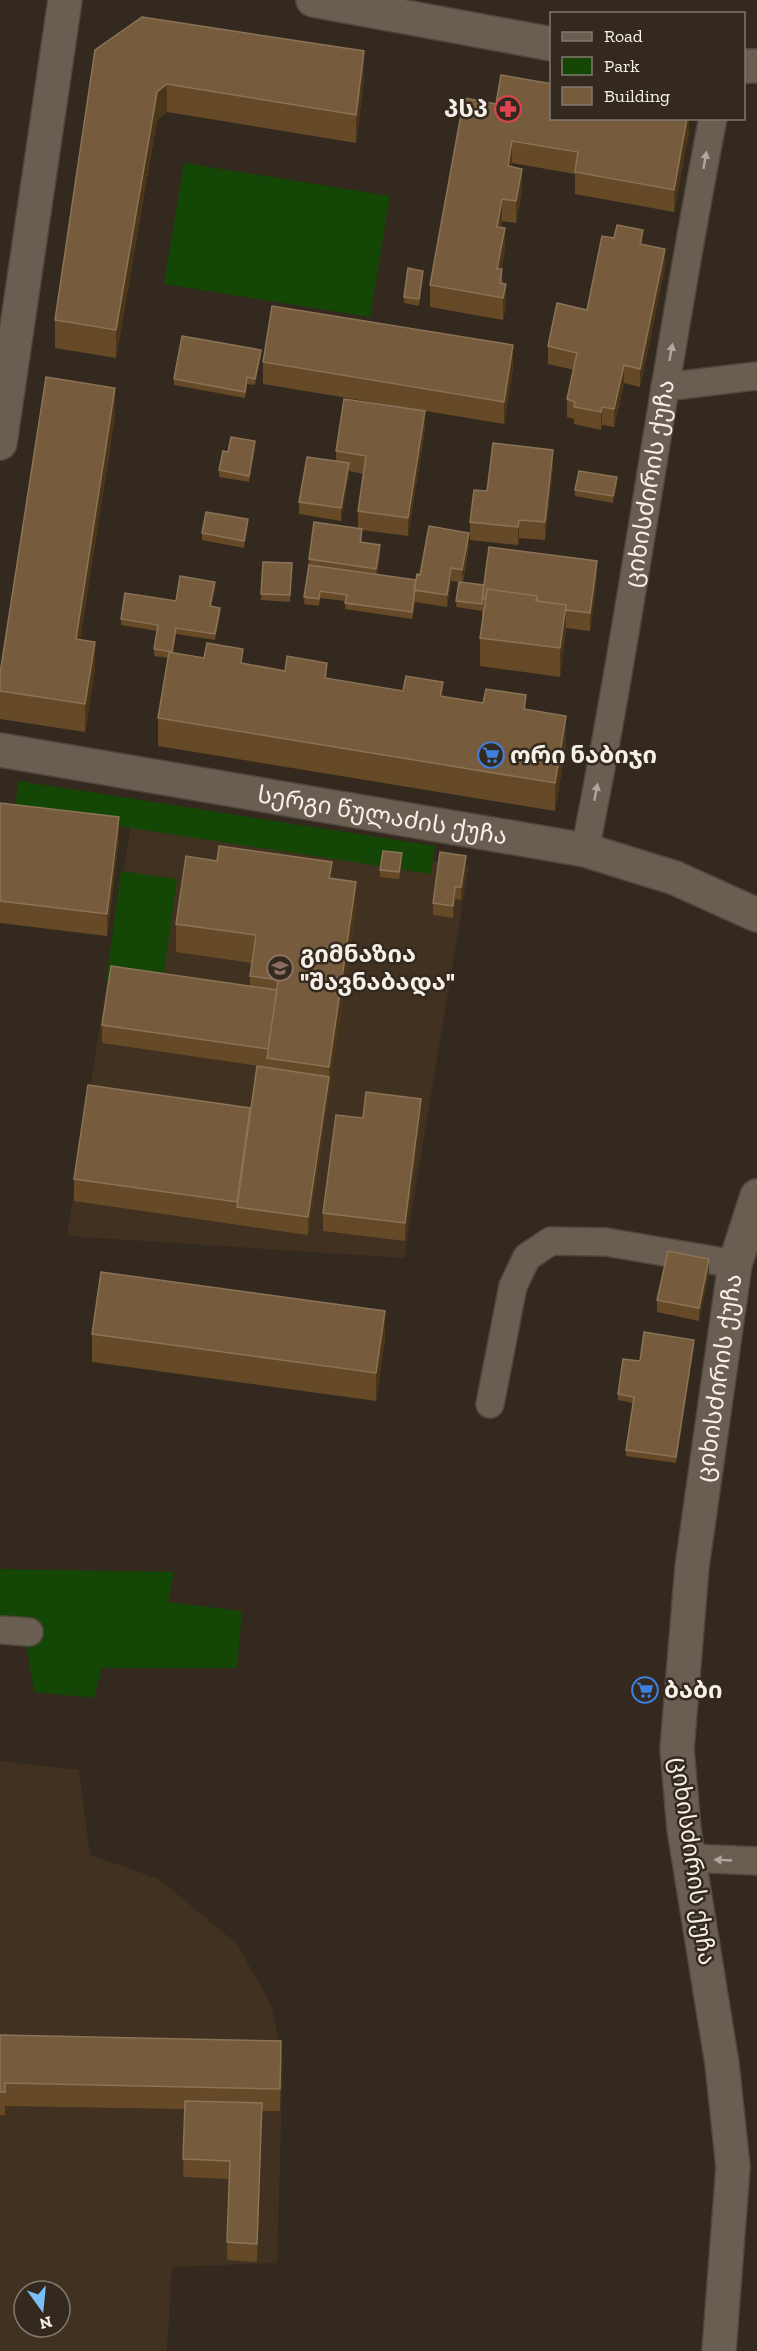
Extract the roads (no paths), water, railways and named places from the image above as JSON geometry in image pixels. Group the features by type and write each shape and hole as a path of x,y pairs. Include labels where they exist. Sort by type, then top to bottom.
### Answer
{"street":[{"path":"0,442 64,0"},
{"path":"313,0 550,44"},
{"name":"ციხისძირის ქუჩა","path":"585,850 609,732 665,387 713,120"},
{"path":"665,387 757,376"},
{"name":"სერგი წულაძის ქუჩა","path":"0,750 585,850 675,878 757,915"},
{"name":"ციხისძირის ქუჩა","path":"719,2351 733,2167 722,2064 684,1829 677,1749 692,1567 735,1264 757,1196"},
{"path":"490,1404 513,1286 527,1257 551,1241 606,1242 735,1264"},
{"path":"0,1630 29,1632"},
{"path":"690,1858 757,1861"}],"place":[{"name":"პსპ","path":"508,109"},
{"name":"ორი ნაბიჯი","path":"491,755"},
{"name":"გიმნაზია \"შავნაბადა\"","path":"280,968"},
{"name":"ბაბი","path":"645,1690"}]}
